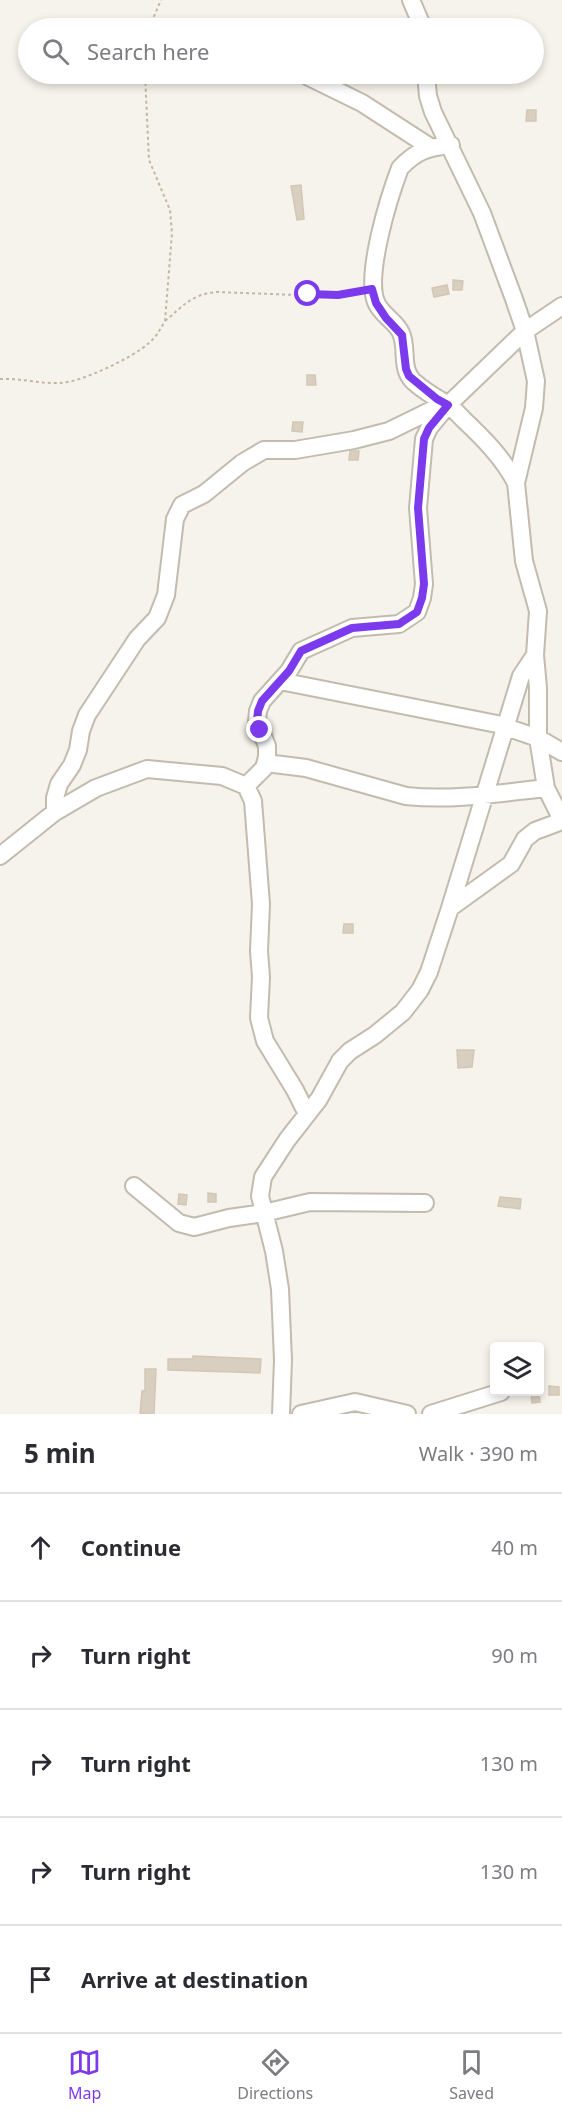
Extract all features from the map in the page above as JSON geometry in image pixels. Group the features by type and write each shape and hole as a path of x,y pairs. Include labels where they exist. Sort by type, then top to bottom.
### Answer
{"street":[{"path":"411,0 419,18"},
{"path":"323,84 362,103 430,147"},
{"path":"427,84 428,96 482,213 525,331 536,381 534,408 516,483 524,561 538,611 535,655 538,688 538,738 546,788 562,821 535,831 525,839 511,864 450,908"},
{"path":"450,145 430,147 406,161 400,168 374,262 372,289 376,303 402,335 409,376 446,404 486,440 508,468 516,483"},
{"path":"246,786 266,763 267,746 257,721 258,711 270,691 305,648 352,628 399,624 417,612 424,584 418,508 424,439 429,428 446,404 525,331 562,306"},
{"path":"55,812 55,798 59,783 72,765 87,715 137,639 157,618 166,595 176,519 182,506 204,494 242,463 264,450 295,450 354,440 389,431 446,404"},
{"path":"281,1414 283,1360 280,1289 274,1251 260,1196 263,1177 319,1099 345,1055 375,1035 413,1002 429,972 520,676 535,655"},
{"path":"280,681 505,726 538,738 562,752"},
{"path":"266,763 306,768 406,796 422,798 483,796 546,788"},
{"path":"0,856 55,812 96,788 147,769 222,776 246,786 253,801 261,904 259,1018 265,1041 295,1089 307,1114"},
{"path":"134,1186 178,1223 194,1227 229,1218 264,1214 310,1202 425,1203"},
{"path":"431,1414 490,1395"},
{"path":"302,1414 355,1402 407,1414"}],"path":[{"path":"153,18 161,0"},
{"path":"0,378 62,383 99,372 147,345 159,333 165,321 172,233 170,210 149,160 145,84"},
{"path":"165,321 192,298 202,293 325,296 372,289"}],"building":[{"path":"527,110 536,110 536,121 526,121"},
{"path":"301,185 304,219 297,220 291,186"},
{"path":"453,280 463,281 462,290 453,290"},
{"path":"447,285 449,294 434,297 432,288"},
{"path":"307,375 315,375 316,385 307,385"},
{"path":"293,422 303,422 302,432 292,431"},
{"path":"350,451 359,451 358,460 349,460"},
{"path":"344,924 353,924 353,933 343,933"},
{"path":"457,1050 474,1050 472,1067 458,1068"},
{"path":"208,1193 216,1194 216,1202 208,1202"},
{"path":"179,1194 187,1195 186,1205 178,1204"},
{"path":"500,1197 521,1199 520,1209 498,1206"},
{"path":"193,1356 261,1359 260,1373 168,1370 168,1359 193,1359"},
{"path":"145,1369 156,1369 154,1414 140,1414 142,1391 145,1391"},
{"path":"549,1386 559,1387 559,1395 549,1395"},
{"path":"531,1396 539,1396 540,1402 532,1403"}],"route":[{"path":"260,730 257,721 262,701 289,671 301,651 352,628 399,624 417,612 424,584 418,508 424,439 429,428 448,405 409,376 402,335 376,303 372,289 338,295 308,294"}]}
